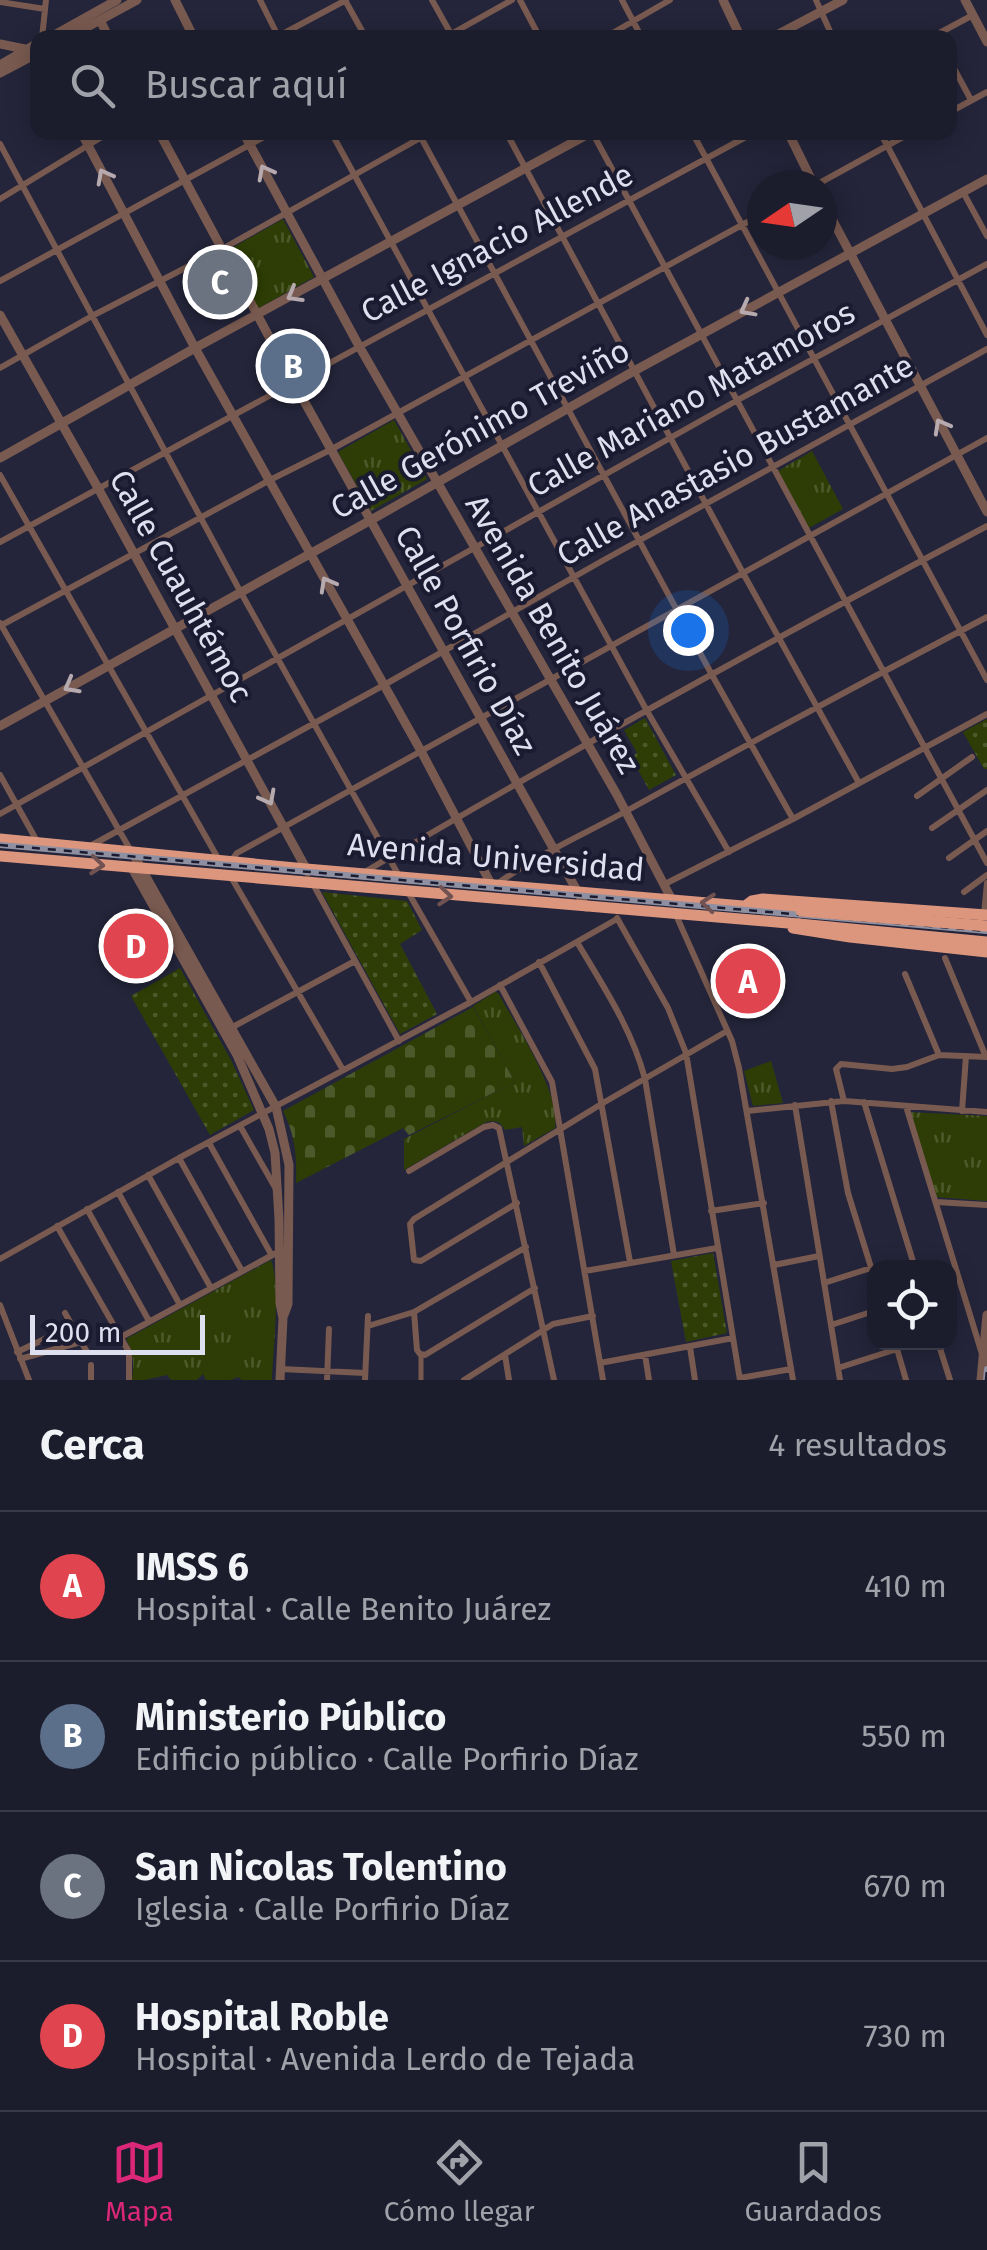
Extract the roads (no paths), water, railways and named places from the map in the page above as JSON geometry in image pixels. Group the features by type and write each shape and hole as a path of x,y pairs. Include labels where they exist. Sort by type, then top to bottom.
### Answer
{"highway":[{"name":"Avenida Universidad","path":"0,839 744,907 987,942"},
{"name":"Avenida Universidad","path":"0,856 586,907 614,914 780,923 800,918 982,918"},
{"path":"744,907 763,899 982,918 982,932 973,951"},
{"path":"780,923 812,932 987,952"}],"street":[{"path":"60,30 116,0"},
{"path":"82,30 138,0"},
{"path":"260,0 274,30"},
{"path":"290,30 345,0 362,30"},
{"path":"432,0 446,30"},
{"path":"460,30 512,0"},
{"path":"520,0 536,30"},
{"path":"622,0 638,30"},
{"path":"618,30 670,0"},
{"path":"724,0 738,30"},
{"path":"816,0 829,30"},
{"path":"786,30 843,0"},
{"path":"965,0 987,42"},
{"path":"0,2 46,4 44,30"},
{"path":"179,4 190,30"},
{"path":"945,30 973,14"},
{"path":"100,20 105,30"},
{"path":"0,44 30,51"},
{"path":"0,65 30,47"},
{"path":"0,73 30,57"},
{"path":"957,74 971,100"},
{"path":"957,108 987,92"},
{"path":"85,140 493,884 816,706 987,617"},
{"path":"0,199 97,140"},
{"name":"Calle Porfirio Díaz","path":"164,140 257,316 586,907"},
{"name":"Avenida Benito Juárez","path":"248,140 358,346 626,812 672,900"},
{"path":"0,281 259,140"},
{"path":"334,140 610,645 729,852"},
{"path":"0,368 222,249 412,140"},
{"path":"423,140 793,819"},
{"path":"510,140 859,783"},
{"path":"0,458 578,140"},
{"path":"596,140 987,863"},
{"path":"696,140 987,680"},
{"name":"Calle Ignacio Allende","path":"0,542 740,140"},
{"path":"792,140 807,170"},
{"path":"885,140 987,335"},
{"path":"837,173 898,140"},
{"path":"0,144 240,591 470,1002"},
{"name":"Calle Gerónimo Treviño","path":"0,726 700,334 987,180"},
{"path":"963,192 987,236"},
{"path":"283,1318 288,1304 289,1165 276,1107 0,625 747,222"},
{"path":"837,229 987,512"},
{"name":"Calle Mariano Matamoros","path":"0,814 736,400 987,264"},
{"name":"Calle Cuauhtémoc","path":"0,315 313,884"},
{"name":"Calle Anastasio Bustamante","path":"86,847 987,349"},
{"path":"0,474 225,861 987,438"},
{"path":"362,873 587,744 987,526"},
{"path":"665,884 987,714"},
{"path":"917,796 972,758"},
{"path":"0,775 38,842"},
{"path":"932,828 987,790"},
{"path":"948,858 987,831"},
{"path":"964,892 987,875"},
{"path":"231,877 343,1070"},
{"path":"982,918 987,883"},
{"path":"313,884 399,1041"},
{"path":"0,1259 470,1002 576,942 614,914 668,1008 686,1054 740,1379 791,1370"},
{"path":"676,915 739,1068 793,1380"},
{"path":"576,942 639,1055 674,1255"},
{"path":"844,1100 836,1069 841,1064 898,1068 938,1055 987,1056 945,958"},
{"path":"228,1029 356,960"},
{"path":"539,962 590,1057 603,1103 630,1262"},
{"path":"905,974 938,1055"},
{"path":"500,985 552,1082 603,1380"},
{"path":"228,1029 275,1153 275,1253 283,1318 281,1374 365,1377 368,1316"},
{"path":"517,1203 421,1261 414,1260 410,1224 414,1219 727,1031"},
{"path":"962,1111 966,1056"},
{"path":"747,1111 844,1100 987,1112"},
{"path":"831,1102 848,1193 869,1260"},
{"path":"864,1102 913,1260"},
{"path":"794,1105 840,1380"},
{"path":"906,1106 950,1260"},
{"path":"240,1126 277,1190"},
{"path":"409,1172 489,1126 501,1131 554,1380"},
{"path":"208,1143 275,1253"},
{"path":"179,1158 242,1270"},
{"path":"148,1176 210,1288"},
{"path":"118,1192 180,1305"},
{"path":"936,1202 987,1205"},
{"path":"712,1212 764,1203"},
{"path":"87,1209 149,1322"},
{"path":"57,1226 129,1352 129,1380"},
{"path":"368,1326 414,1312 526,1247"},
{"path":"586,1271 717,1248"},
{"path":"121,1338 275,1253"},
{"path":"774,1265 819,1256"},
{"path":"824,1284 867,1270"},
{"path":"957,1285 983,1358"},
{"path":"421,1355 535,1288"},
{"path":"0,1305 29,1380"},
{"path":"65,1312 87,1352"},
{"path":"414,1312 422,1380"},
{"path":"831,1325 867,1314"},
{"path":"981,1380 987,1315"},
{"path":"464,1380 553,1324 592,1316"},
{"path":"38,1349 72,1326"},
{"path":"327,1376 329,1329"},
{"path":"600,1363 733,1338"},
{"path":"19,1355 81,1342"},
{"path":"690,1348 695,1380"},
{"path":"838,1368 885,1350"},
{"path":"897,1350 906,1380"},
{"path":"941,1350 950,1380"},
{"path":"505,1355 509,1380"},
{"path":"645,1356 649,1380"},
{"path":"88,1379 91,1364"}],"railway":[{"path":"0,845 987,931"},
{"path":"986,1380 987,1369"}],"place":[{"name":"San Nicolas Tolentino","path":"220,282"},
{"name":"Ministerio Público","path":"293,366"},
{"name":"Hospital Roble","path":"136,946"},
{"name":"IMSS 6","path":"748,981"}]}
